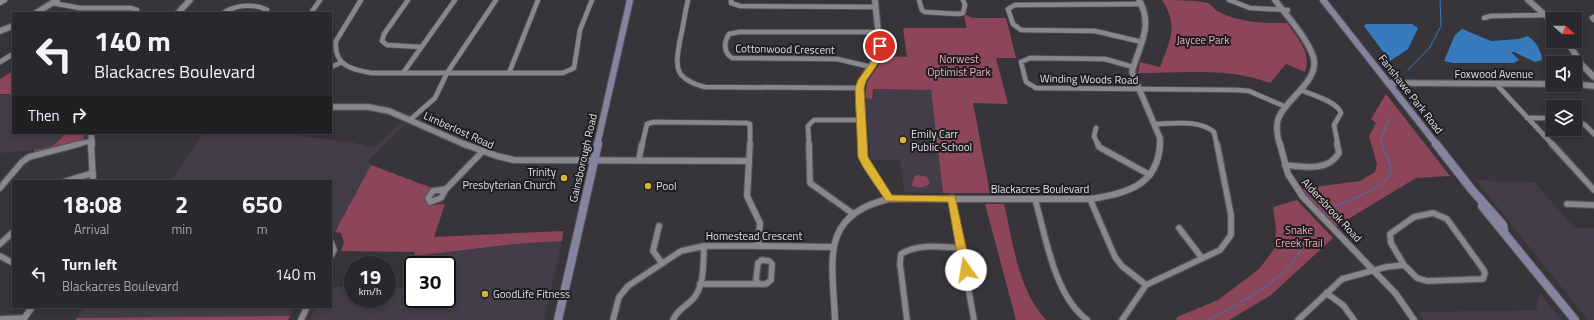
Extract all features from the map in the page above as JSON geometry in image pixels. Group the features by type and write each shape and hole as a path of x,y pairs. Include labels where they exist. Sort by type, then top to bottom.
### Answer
{"main road":[{"name":"Gainsborough Road","path":"558,320 630,0"},
{"name":"Fanshawe Park Road","path":"1323,0 1481,202 1482,206 1496,224 1504,230 1575,320"}],"street":[{"path":"0,3 5,0"},
{"path":"179,12 190,0"},
{"path":"312,12 320,0"},
{"path":"340,63 334,49 336,41 361,0"},
{"path":"408,0 384,34 382,41 387,45 421,47"},
{"path":"403,73 455,0"},
{"path":"411,119 435,98 447,73 496,0"},
{"path":"509,73 538,0"},
{"path":"332,67 340,63 363,72 563,73 574,68 580,30 592,0"},
{"path":"688,0 676,63 678,72 689,82 710,87 860,88"},
{"path":"731,0 731,3 740,6 876,7"},
{"path":"875,0 880,51 862,80 860,88 863,157 889,199"},
{"path":"919,0 922,10 925,12 958,14 963,13 965,5 963,0"},
{"path":"1229,0 1244,8 1285,10"},
{"name":"Aldersbrook Road","path":"1275,0 1285,10 1313,55 1315,64 1313,72 1280,116 1277,135 1291,180 1303,197 1396,294 1414,320"},
{"path":"1529,0 1546,15"},
{"path":"38,12 55,2 80,8 130,8 137,10 136,12"},
{"path":"1133,67 1142,42 1148,22 1141,2 1015,6 1008,9 1012,24 1021,30 1095,31 1142,42"},
{"path":"224,12 230,8 240,7 264,8 267,10 266,12"},
{"path":"1484,18 1491,16 1546,15"},
{"path":"1594,17 1592,18 1594,20"},
{"path":"0,31 12,26"},
{"name":"Cottonwood Crescent","path":"871,67 837,59 732,58 727,56 725,52 726,42 729,34 739,32 879,32"},
{"path":"1571,48 1593,81 1582,84"},
{"path":"0,62 12,55"},
{"name":"Winding Woods Road","path":"1133,67 1105,59 1030,58 1021,62 1026,82 1036,88 1237,90 1249,91 1286,107"},
{"name":"Blackacres Boulevard","path":"835,320 833,247 838,230 852,213 870,204 889,199 1090,199 1128,191 1150,175 1157,166 1161,150 1160,138 1138,89 1132,72 1133,67"},
{"name":"Foxwood Avenue","path":"1390,85 1422,86 1435,84 1546,84"},
{"path":"1496,84 1594,190"},
{"path":"1285,164 1304,167 1322,165 1334,161 1339,153 1334,125 1341,113 1340,109 1334,104 1300,90"},
{"name":"Limberlost Road","path":"332,107 363,107 387,110 411,119 481,153 514,160 639,159 749,161"},
{"path":"1527,118 1546,118"},
{"path":"852,213 810,183 808,126 814,120 862,120"},
{"path":"639,159 647,124 654,122 746,122 750,124 747,196 760,223 758,246"},
{"path":"1122,320 1146,285 1220,250 1227,243 1231,235 1232,226 1214,132 1207,126 1198,124 1154,124"},
{"path":"1582,124 1594,134"},
{"path":"1096,128 1094,136 1099,147 1150,175"},
{"path":"91,134 93,180"},
{"path":"0,188 22,162 29,157 91,141"},
{"path":"446,189 481,153"},
{"path":"69,180 93,173"},
{"path":"952,198 974,320"},
{"path":"1035,199 1060,286 1067,299 1081,316 1087,320"},
{"path":"1090,199 1115,257 1122,266 1146,285"},
{"path":"1567,204 1594,205"},
{"path":"1433,213 1447,219 1485,273 1481,280 1427,281 1412,274 1404,265 1391,243 1390,234 1414,217 1433,213"},
{"path":"659,226 653,251 662,263"},
{"path":"1179,228 1202,258"},
{"path":"0,244 12,233"},
{"path":"332,243 334,250 332,254"},
{"path":"673,320 679,309 695,297 700,284 704,246"},
{"name":"Homestead Crescent","path":"613,320 617,303 624,291 681,251 704,246 833,247"},
{"path":"907,320 900,264 901,254 906,250 914,248 960,248"},
{"path":"0,256 12,262"},
{"path":"1298,320 1342,279 1374,270 1404,265"},
{"path":"700,284 761,284"},
{"path":"1326,293 1343,305 1354,320"},
{"path":"0,319 23,319 31,308"},
{"path":"301,320 307,308"}],"shaded area":[{"name":"Emily Carr Public School","path":"873,89 931,90 943,193 904,192 900,160 871,160 865,98 872,99"},
{"path":"0,95 12,95 12,134 86,134 85,141 35,153 33,150 0,153"},
{"path":"401,122 406,124 368,161 371,165 335,232 332,233 332,180 172,180 203,134 299,134 299,136 351,142 373,148"},
{"path":"1476,180 1534,182 1575,228 1594,228 1594,320 1588,320"},
{"path":"562,241 544,320 310,320 316,308 332,308 332,287 344,287 344,308 396,308 396,288 401,288 404,281 404,308 456,308 456,256 414,256 514,244"},
{"path":"1540,293 1561,320 1423,320 1418,312 1536,310"},
{"path":"84,308 293,308 290,316 77,318"}],"green space":[{"name":"Jaycee Park","path":"1162,0 1208,3 1217,11 1234,18 1260,22 1287,23 1299,40 1305,52 1307,65 1305,72 1286,64 1270,83 1254,78 1222,73 1138,73 1140,62 1160,67 1170,41 1170,18"},
{"name":"Norwest Optimist Park","path":"966,15 973,18 1006,18 1016,58 996,58 1008,104 973,103 990,193 943,193 931,90 873,89 872,99 865,98 867,82 885,56 907,57 903,28 967,28 964,16"},
{"path":"12,72 12,94 0,94 0,79"},
{"path":"1386,94 1450,176 1416,178 1335,227 1299,189 1360,181 1375,172 1377,164 1369,136 1376,123 1371,119"},
{"path":"64,134 84,134 84,141 35,153 34,150 52,146 59,141"},
{"path":"371,165 432,188 426,196 429,205 445,204 434,237 563,231 562,241 514,244 414,256 415,252 341,251 344,242 341,233 335,232"},
{"path":"919,175 927,177 930,183 921,187 911,185 915,176"},
{"name":"Snake Creek Trail","path":"1297,200 1333,238 1271,295 1229,320 1176,320 1177,317 1218,300 1259,269 1275,248 1276,229 1273,207"},
{"path":"985,204 1004,204 1014,250 1023,280 1037,308 1046,320 1016,320"},
{"path":"290,316 288,320 75,320 77,318"}],"water":[{"path":"1366,24 1412,24 1418,28 1408,49 1390,61 1364,26"},
{"path":"1462,29 1491,41 1519,39 1527,36 1538,46 1542,60 1535,62 1511,52 1519,60 1514,63 1453,63 1444,61 1455,35"}],"waterway":[{"path":"1408,70 1430,47 1441,26 1440,0"},
{"path":"1330,208 1376,188 1389,176 1391,169 1381,139 1390,117"},
{"path":"1209,320 1245,300 1279,276 1298,255 1302,247 1308,222"}],"place":[{"name":"Emily Carr Public School","path":"903,140"},
{"name":"Trinity Presbyterian Church","path":"564,178"},
{"name":"Pool","path":"648,186"},
{"name":"GoodLife Fitness","path":"485,294"}],"route":[{"path":"880,46 877,59 862,80 860,88 863,157 889,199 952,198 960,248 966,270"}]}
